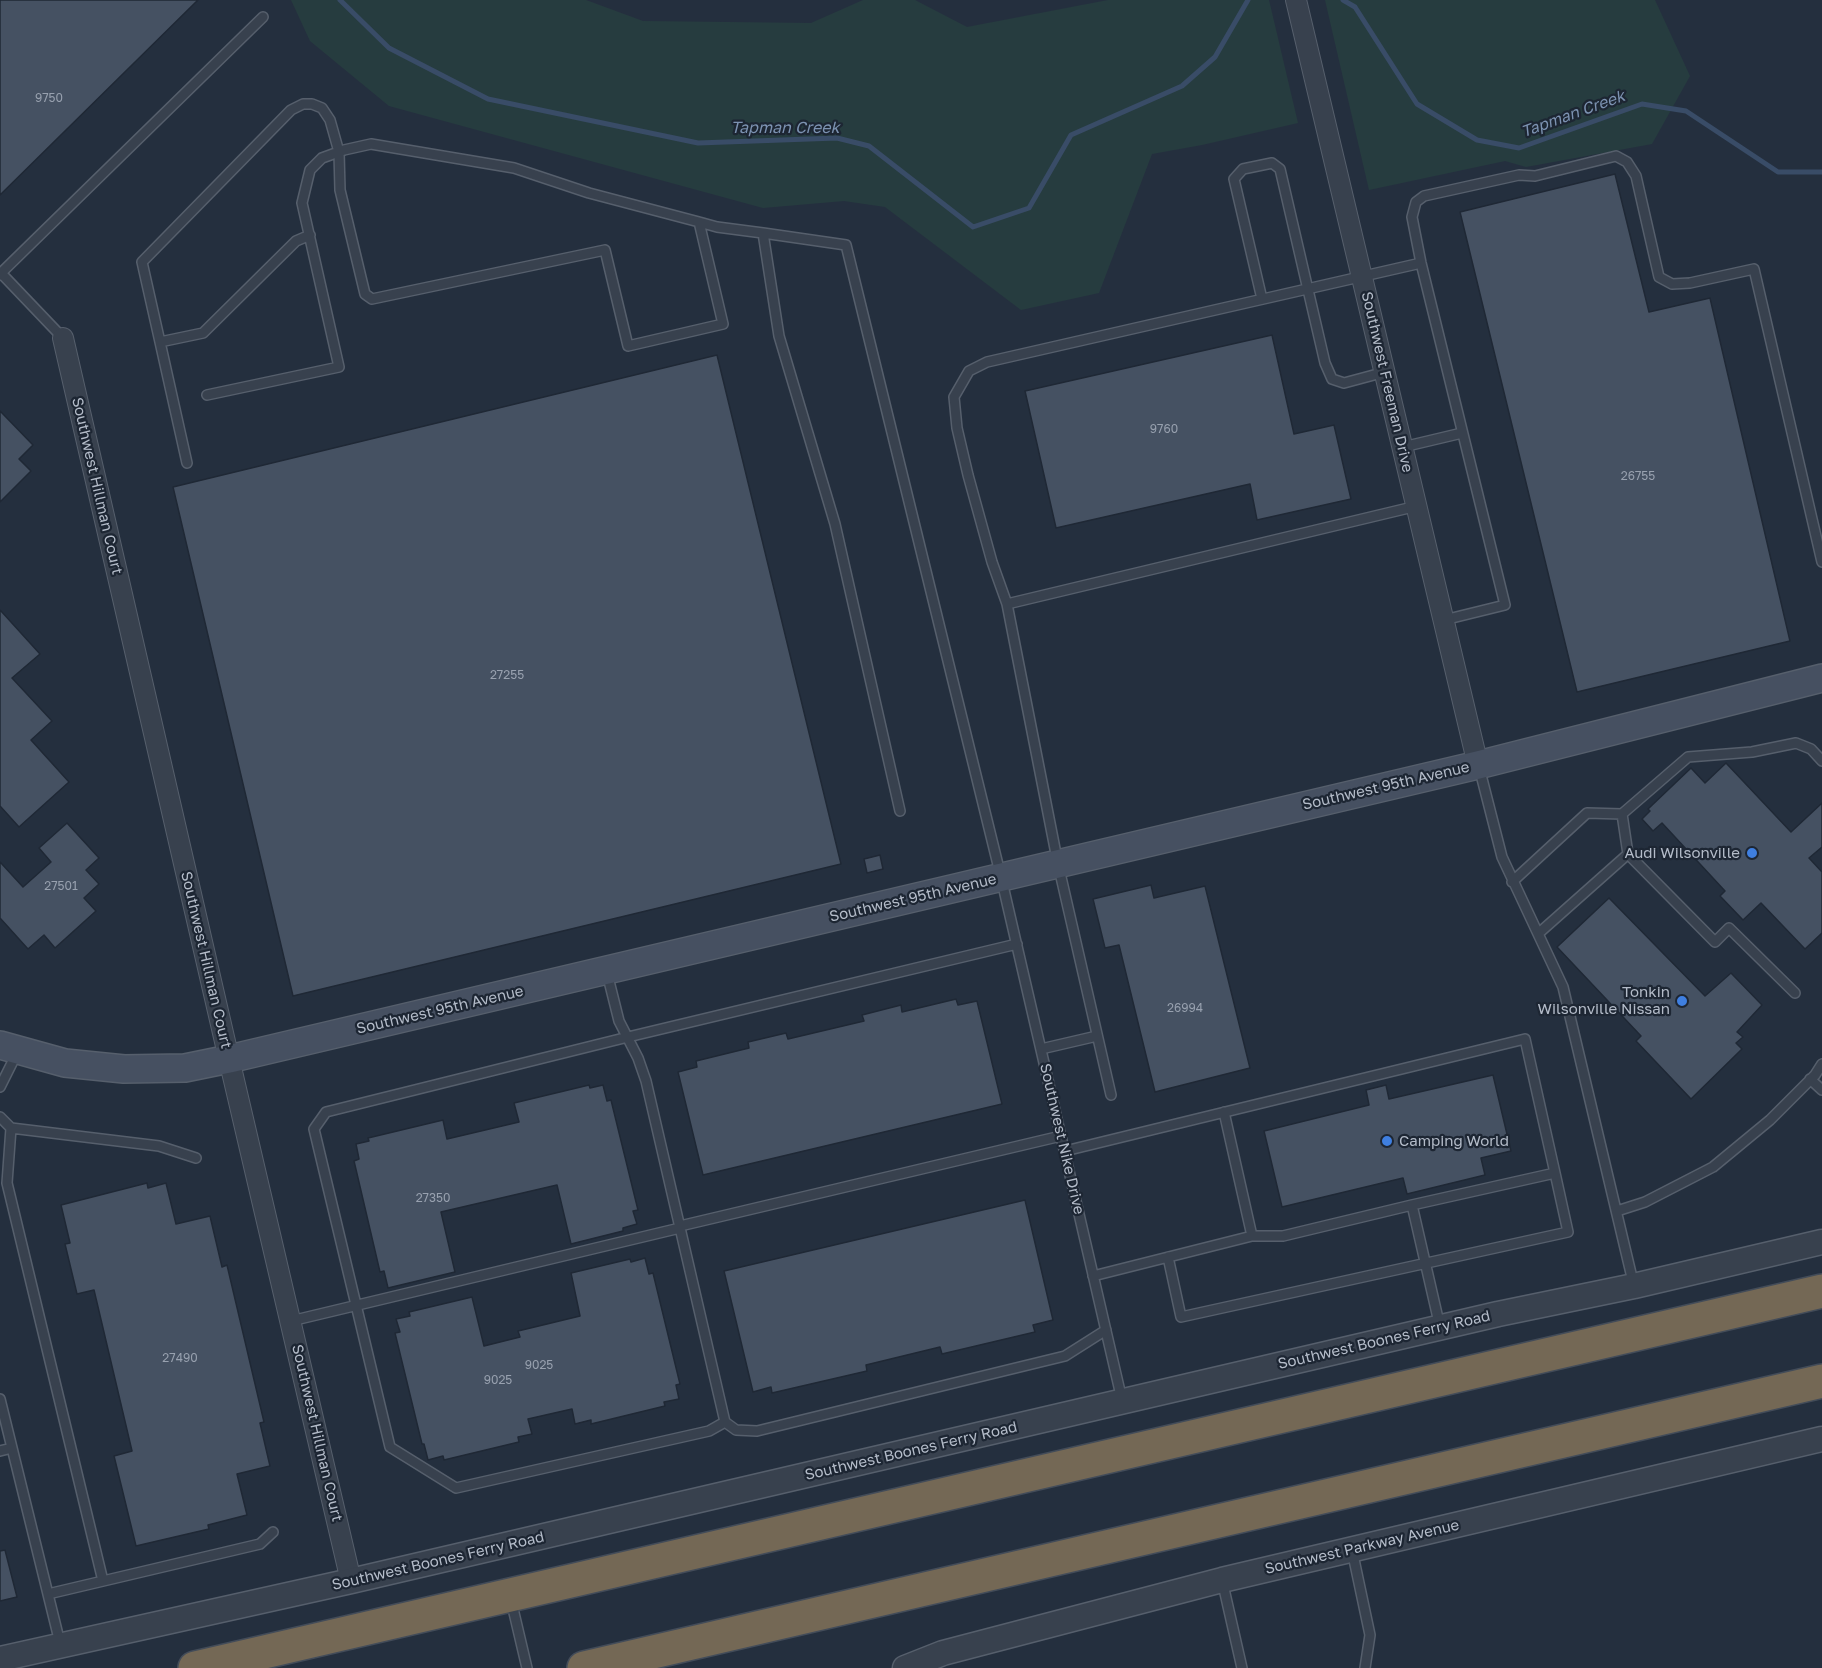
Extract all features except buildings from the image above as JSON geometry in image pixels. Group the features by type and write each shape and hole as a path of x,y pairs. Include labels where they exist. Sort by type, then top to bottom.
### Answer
{"highway":[{"path":"195,1668 1822,1291"},
{"path":"584,1668 1822,1381"}],"main road":[{"name":"Southwest 95th Avenue","path":"9,1048 65,1063 124,1070 184,1068 229,1059 1478,765 1822,678"}],"street":[{"name":"Southwest Freeman Drive","path":"1296,0 1478,765"},
{"name":"Southwest Hillman Court","path":"63,338 351,1581"},
{"name":"Southwest Boones Ferry Road","path":"0,1659 351,1581 1440,1327 1634,1286 1822,1242"},
{"name":"Southwest Parkway Avenue","path":"905,1668 943,1653 1222,1580 1822,1439"}],"lane":[{"path":"63,338 1,274 263,17"},
{"path":"187,463 142,262 291,110 303,104 312,104 322,108 330,120 339,152 340,190 365,294 372,299 605,250 628,346 723,324 699,222"},
{"path":"207,395 339,368 303,202 310,170 322,158 339,152 371,144 514,168 593,194 699,222 763,233 779,336 835,524 900,811"},
{"path":"1444,620 1505,605 1421,263 1412,217 1416,202 1424,196 1519,175 1535,176 1616,156 1627,162 1636,176 1659,277 1672,284 1690,284 1754,269 1822,562"},
{"path":"1262,299 1234,179 1242,169 1272,163 1280,169 1325,363 1332,379 1344,382 1385,372"},
{"name":"Southwest Nike Drive","path":"763,233 846,245 1001,877 1122,1400"},
{"path":"160,342 203,333 296,241 310,235"},
{"path":"1111,1095 1058,864 1007,603 992,562 957,428 954,397 969,371 987,362 1421,263"},
{"path":"1403,447 1462,433"},
{"path":"1007,603 1416,506"},
{"path":"1512,882 1587,813 1622,814 1688,757 1752,752 1797,743 1811,749 1822,761"},
{"path":"1478,765 1502,857 1563,987 1634,1286"},
{"path":"1622,814 1628,854 1715,942 1729,928 1795,993"},
{"path":"1539,933 1628,854"},
{"path":"726,1422 709,1431 456,1488 390,1447 314,1129 326,1113 628,1037 1017,944"},
{"path":"606,971 619,1021 638,1058 646,1081 726,1422 736,1430 757,1431 1065,1356 1106,1330"},
{"path":"1041,1049 1097,1036"},
{"path":"1065,1151 1525,1038 1568,1232 1181,1317 1168,1257"},
{"path":"0,1087 9,1048"},
{"path":"1617,1211 1645,1202 1713,1167 1770,1120 1822,1064"},
{"path":"1810,1079 1822,1090"},
{"path":"1224,1112 1252,1236"},
{"path":"0,1117 11,1128 159,1146 196,1158"},
{"path":"11,1128 7,1183 103,1581"},
{"path":"291,1321 1061,1136"},
{"path":"1093,1276 1252,1236 1283,1236 1555,1173"},
{"path":"1412,1205 1440,1327"},
{"path":"0,1399 61,1646"},
{"path":"0,1451 12,1448"},
{"path":"48,1594 260,1544 273,1532"},
{"path":"1352,1549 1370,1635 1365,1668"},
{"path":"1222,1580 1242,1668"},
{"path":"510,1595 527,1668"}],"green space":[{"path":"291,0 586,0 643,21 811,23 863,0 915,0 967,27 1108,0 1269,0 1298,123 1152,154 1099,293 1021,310 885,207 844,201 763,208 389,106 310,41"},
{"path":"1325,0 1655,0 1690,76 1652,144 1526,167 1505,161 1369,190"}],"waterway":[{"name":"Tapman Creek","path":"340,0 389,48 488,99 698,143 837,138 869,146 973,227 1029,208 1071,135 1182,86 1215,57 1248,0"},
{"name":"Tapman Creek","path":"1343,0 1355,7 1417,104 1477,140 1519,148 1642,104 1686,111 1778,172 1822,172"}],"place":[{"name":"Audi Wilsonville","path":"1752,853"},
{"name":"Tonkin Wilsonville Nissan","path":"1682,1001"},
{"name":"Camping World","path":"1387,1141"}]}
